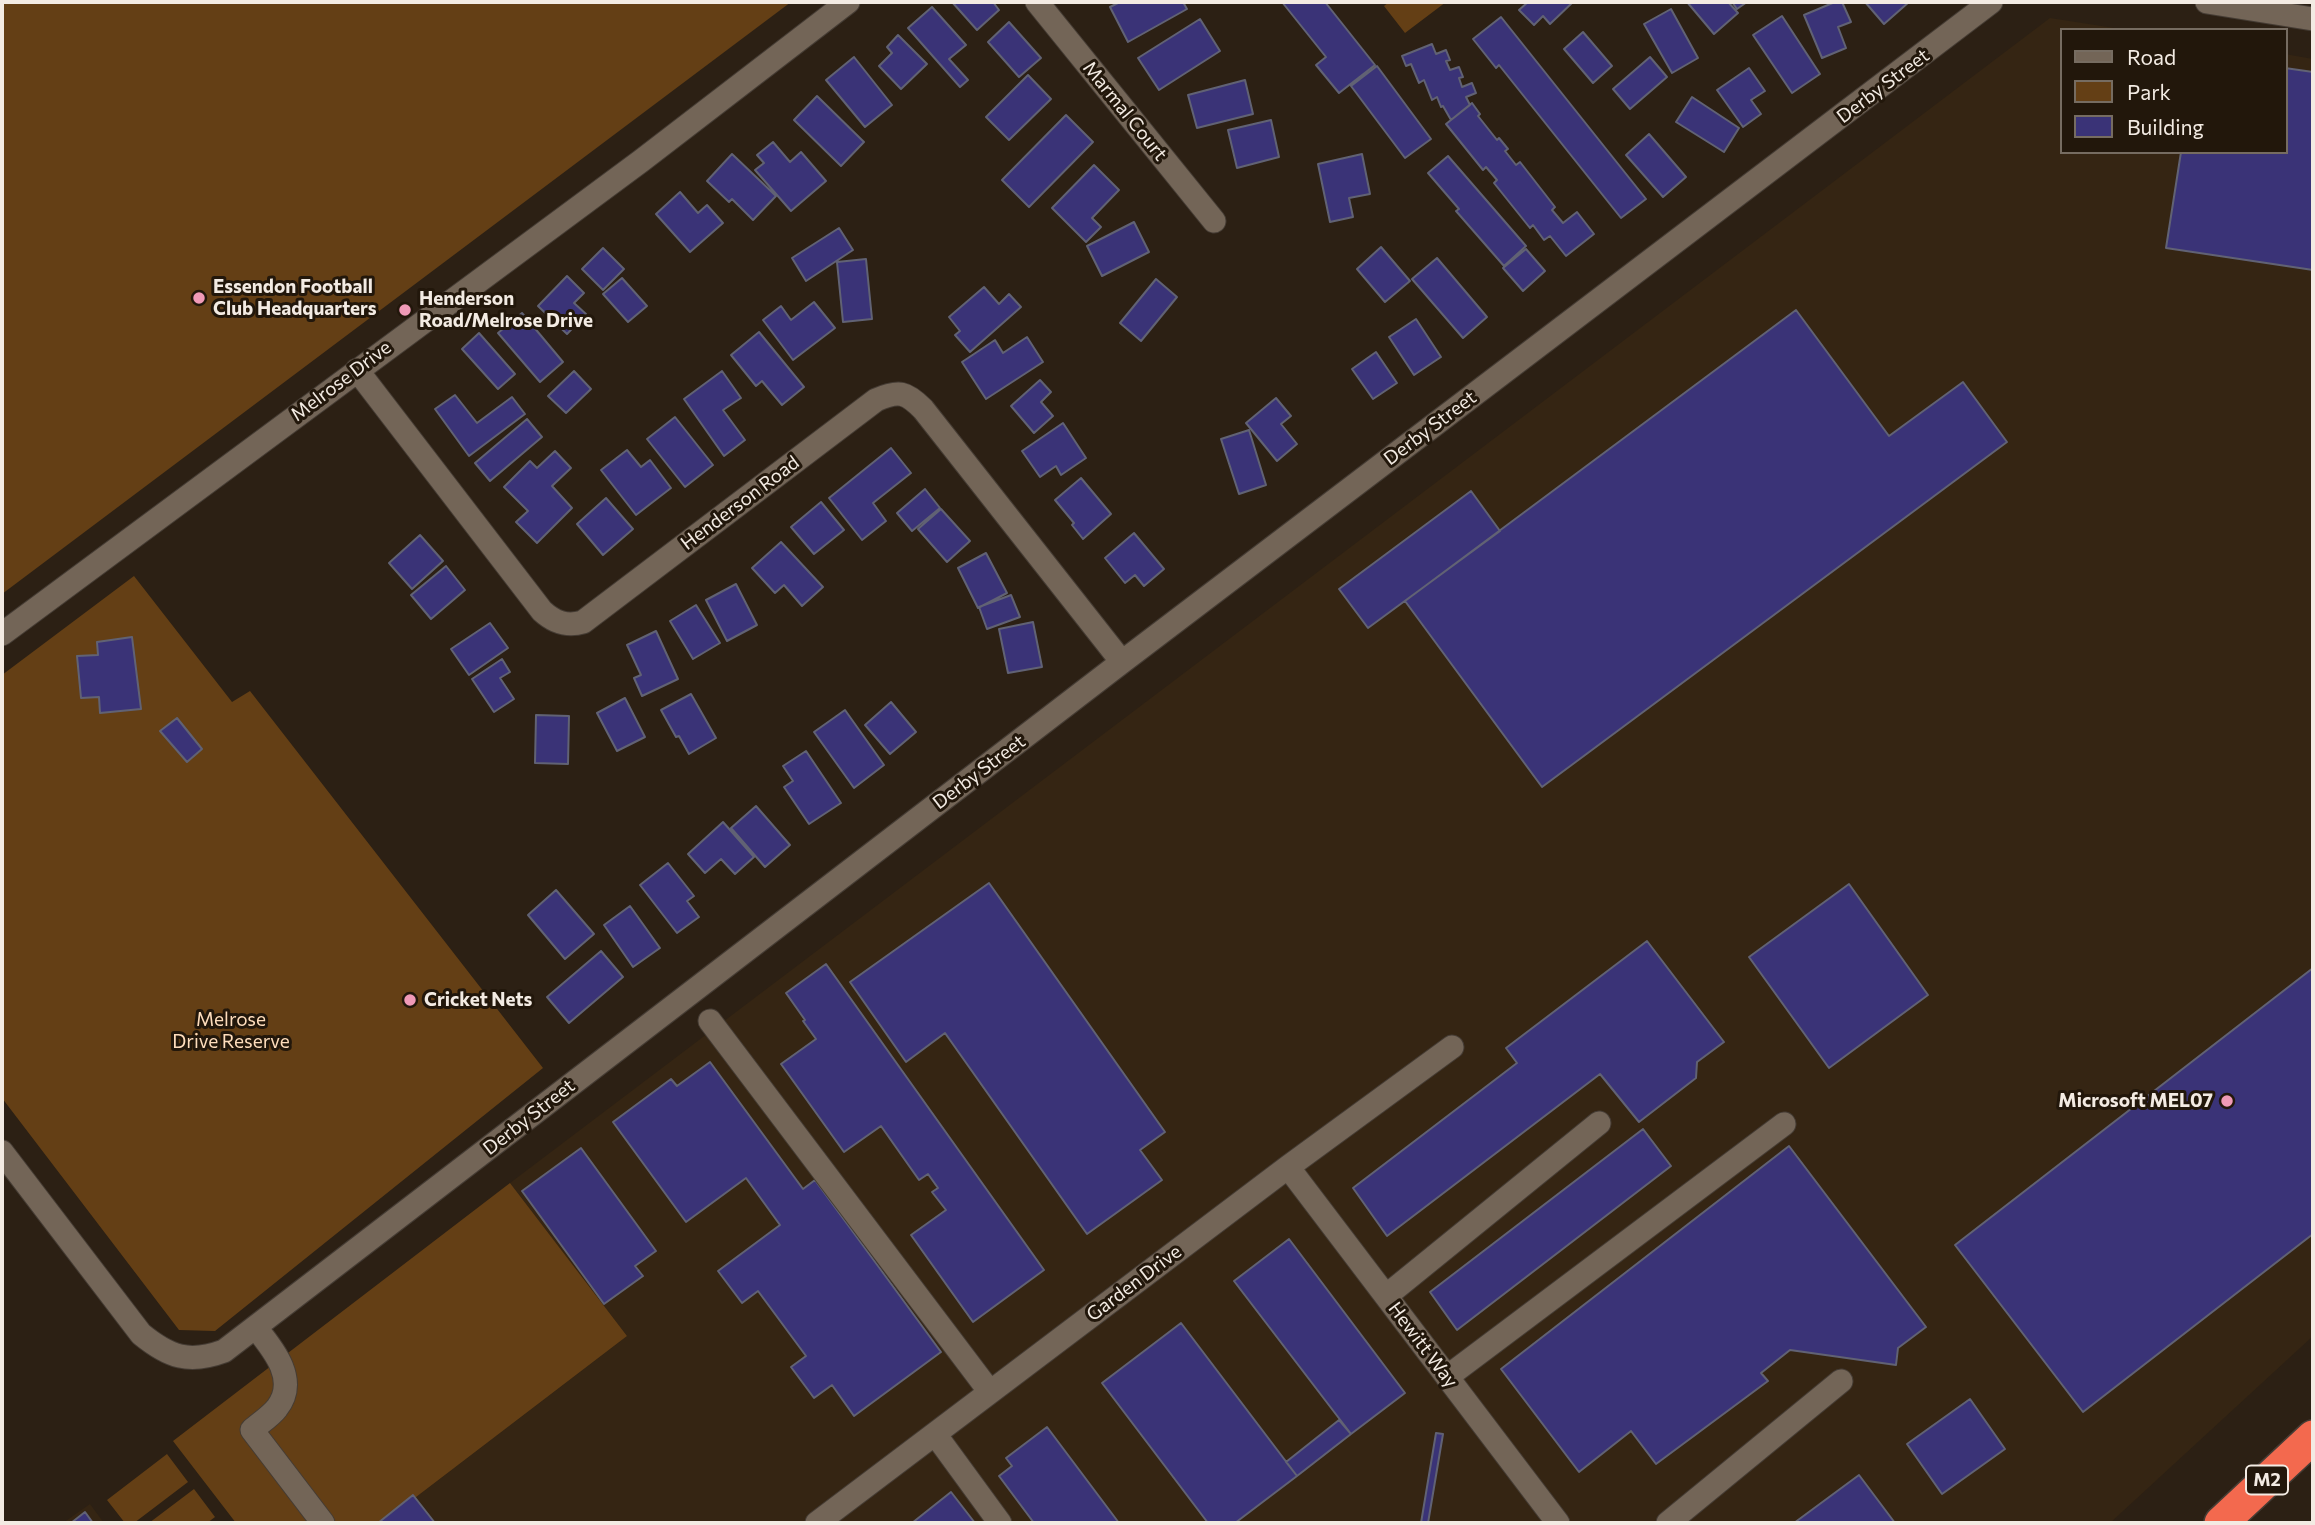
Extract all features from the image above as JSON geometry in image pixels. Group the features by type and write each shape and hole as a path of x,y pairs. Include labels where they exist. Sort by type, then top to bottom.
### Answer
{"highway":[{"name":"M2","path":"2221,1523 2313,1437"}],"street":[{"name":"Melrose Drive","path":"2,634 641,161 848,2"},
{"name":"Marmal Court","path":"1037,2 1213,221"},
{"name":"Derby Street","path":"2,1152 141,1334 160,1350 173,1355 192,1358 211,1356 224,1351 1456,407 1832,125 1991,2"},
{"path":"2207,2 2313,19"},
{"name":"Henderson Road","path":"357,370 542,611 551,620 574,625 583,622 876,400 901,393 911,397 923,409 1122,662"},
{"path":"710,1021 990,1392"},
{"name":"Garden Drive","path":"817,1523 1288,1167 1452,1047"},
{"path":"1386,1296 1599,1123"},
{"path":"1447,1377 1784,1124"},
{"name":"Hewitt Way","path":"1288,1167 1558,1523"},
{"path":"256,1328 280,1359 284,1386 282,1400 276,1409 252,1430 323,1523"},
{"path":"1668,1523 1841,1381"},
{"path":"935,1434 1000,1523"}],"shaded area":[{"path":"2050,18 2114,28 2060,28 2060,154 2287,154 2287,54 2313,59 2313,1336 2110,1523 382,1523 627,1336 510,1183"},
{"path":"90,1504 104,1523 63,1523"}],"green space":[{"name":"Essendon Football Club Headquarters","path":"2,2 791,2 2,594"},
{"path":"1389,2 1446,2 1405,33 1384,6"},
{"name":"Melrose Drive Reserve","path":"134,576 232,702 250,691 543,1068 215,1331 179,1330 2,1098 2,675"},
{"path":"510,1183 627,1336 382,1523 236,1523 173,1441"},
{"path":"167,1454 188,1482 134,1523 125,1523 107,1500"},
{"path":"194,1489 215,1517 207,1523 149,1523"}],"building":[{"path":"952,2 993,2 999,10 977,30"},
{"path":"1120,2 1183,2 1187,9 1128,42 1110,7"},
{"path":"1282,2 1325,2 1375,65 1339,93 1316,65 1326,57"},
{"path":"1528,2 1573,2 1550,24 1543,16 1534,25 1519,10"},
{"path":"1687,2 1728,2 1738,13 1714,34"},
{"path":"1732,2 1747,2 1737,9"},
{"path":"1835,2 1842,2 1851,22 1838,27 1846,48 1822,58 1804,15"},
{"path":"1865,2 1909,2 1884,24"},
{"path":"932,7 966,45 949,59 968,80 960,87 908,28"},
{"path":"1671,9 1698,58 1672,73 1644,24"},
{"path":"1782,16 1820,74 1792,93 1753,35"},
{"path":"1501,17 1646,199 1621,218 1499,65 1496,68 1473,39"},
{"path":"1200,19 1220,51 1159,90 1138,58"},
{"path":"1009,22 1041,58 1019,77 988,42"},
{"path":"1583,32 1612,66 1593,83 1564,49"},
{"path":"898,35 927,64 901,89 879,66 892,53 887,47"},
{"path":"1432,44 1436,54 1446,50 1450,60 1446,61 1450,70 1459,67 1463,77 1459,78 1462,87 1472,83 1476,93 1466,97 1470,105 1451,120 1437,97 1432,100 1424,80 1419,83 1411,64 1406,66 1402,56"},
{"path":"854,57 892,105 865,127 826,80"},
{"path":"1650,57 1667,77 1630,109 1613,89"},
{"path":"1377,66 1431,139 1405,158 1351,86"},
{"path":"1749,68 1765,91 1751,100 1761,114 1743,127 1717,90"},
{"path":"2287,68 2313,72 2313,270 2166,248 2181,154 2287,154"},
{"path":"1028,75 1051,99 1009,140 986,117"},
{"path":"1245,80 1253,114 1197,128 1188,95"},
{"path":"817,96 864,142 841,166 794,120"},
{"path":"1692,97 1739,128 1724,152 1676,122"},
{"path":"1472,103 1480,114 1478,116 1508,149 1505,151 1516,165 1520,162 1555,207 1552,210 1563,223 1577,212 1594,234 1566,256 1550,236 1544,240 1533,225 1530,228 1494,183 1497,180 1486,167 1483,170 1446,124"},
{"path":"1066,115 1093,142 1029,207 1002,180"},
{"path":"1271,120 1279,157 1237,168 1228,130"},
{"path":"1649,134 1686,177 1663,197 1626,155"},
{"path":"773,142 790,162 801,152 826,181 791,211 755,170 764,163 757,155"},
{"path":"732,154 776,196 753,220 732,199 729,202 707,181"},
{"path":"1362,154 1370,194 1349,198 1353,217 1330,222 1318,164"},
{"path":"1448,156 1526,246 1504,266 1456,211 1459,209 1428,173"},
{"path":"1094,165 1119,190 1092,218 1101,227 1086,242 1052,208"},
{"path":"680,192 698,213 707,205 723,223 690,252 656,214"},
{"path":"1134,222 1149,252 1102,276 1087,246"},
{"path":"839,228 853,250 806,281 792,258"},
{"path":"1381,247 1410,281 1385,302 1357,269"},
{"path":"603,248 624,269 603,290 582,269"},
{"path":"1526,249 1545,271 1523,291 1503,268"},
{"path":"1437,258 1487,317 1463,338 1412,279"},
{"path":"866,259 872,319 843,322 837,262"},
{"path":"567,276 584,293 574,303 586,314 567,334 538,306"},
{"path":"622,278 647,306 628,322 603,294"},
{"path":"1156,279 1177,297 1141,341 1120,323"},
{"path":"984,287 999,304 1009,294 1021,307 970,352 955,335 960,331 949,317"},
{"path":"814,302 835,328 793,360 763,320 781,306 791,320"},
{"path":"1796,310 1889,436 1963,382 2007,442 1542,787 1405,601"},
{"path":"522,313 563,362 540,382 498,333"},
{"path":"1416,319 1441,357 1414,375 1389,337"},
{"path":"759,332 804,387 782,405 762,381 756,386 731,355"},
{"path":"479,333 515,374 498,389 462,349"},
{"path":"1027,337 1043,362 986,399 962,362 995,340 1003,353"},
{"path":"1376,352 1397,383 1373,399 1352,369"},
{"path":"574,371 591,389 566,413 548,396"},
{"path":"722,371 741,398 723,410 745,440 724,456 684,399"},
{"path":"1040,380 1051,392 1041,402 1053,416 1034,433 1011,406"},
{"path":"455,395 477,423 512,397 525,414 469,456 435,409"},
{"path":"1276,398 1291,416 1281,424 1297,444 1277,461 1246,423"},
{"path":"675,417 713,465 685,487 647,439"},
{"path":"527,419 542,437 490,481 475,463"},
{"path":"1063,423 1086,458 1061,475 1056,466 1040,477 1022,451"},
{"path":"1249,430 1266,485 1239,494 1221,439"},
{"path":"891,448 911,473 873,503 886,521 862,540 829,498"},
{"path":"627,450 641,467 650,460 671,488 636,515 601,470"},
{"path":"555,451 571,468 552,486 572,508 537,543 516,522 528,511 504,487 530,461 537,468"},
{"path":"1081,478 1111,514 1083,539 1055,500"},
{"path":"925,489 940,508 912,531 897,513"},
{"path":"1471,491 1500,531 1368,628 1339,589"},
{"path":"606,498 633,529 603,555 577,524"},
{"path":"821,502 844,530 814,554 791,527"},
{"path":"941,509 970,541 947,562 918,529"},
{"path":"1134,533 1164,569 1144,586 1135,575 1125,583 1105,558"},
{"path":"420,535 443,561 412,589 389,563"},
{"path":"781,542 823,587 802,606 784,585 775,593 752,568"},
{"path":"986,553 1007,593 978,608 958,568"},
{"path":"446,566 465,590 431,619 411,595"},
{"path":"736,584 757,625 727,641 706,600"},
{"path":"1011,595 1020,617 987,629 979,607"},
{"path":"696,605 720,643 693,659 670,621"},
{"path":"1033,622 1042,667 1008,673 999,629"},
{"path":"490,623 508,648 469,675 451,649"},
{"path":"656,631 678,679 642,696 634,678 641,675 627,645"},
{"path":"132,637 141,709 100,713 99,697 81,698 77,656 98,655 97,642"},
{"path":"502,659 510,672 500,678 514,699 494,712 472,679"},
{"path":"691,694 716,738 689,754 661,710"},
{"path":"625,698 645,737 617,751 597,713"},
{"path":"891,702 916,732 890,754 865,725"},
{"path":"845,710 884,765 854,788 814,732"},
{"path":"536,715 569,716 568,764 535,763"},
{"path":"177,718 202,749 187,762 160,731"},
{"path":"806,751 841,803 809,824 784,787 793,781 783,766"},
{"path":"756,806 790,845 765,867 731,828"},
{"path":"723,822 754,857 735,874 721,859 705,873 688,854"},
{"path":"668,863 694,896 687,901 699,917 677,933 640,885"},
{"path":"989,883 1165,1132 1140,1150 1162,1180 1087,1234 945,1033 906,1062 850,982"},
{"path":"1849,884 1928,995 1829,1068 1749,957"},
{"path":"556,890 594,934 565,959 528,915"},
{"path":"630,906 660,948 633,967 604,925"},
{"path":"1647,941 1724,1042 1697,1062 1696,1078 1639,1122 1600,1074 1387,1236 1353,1188 1517,1063 1506,1048"},
{"path":"601,951 623,977 569,1023 547,997"},
{"path":"826,964 1044,1270 973,1322 911,1235 946,1210 932,1192 938,1188 928,1174 919,1180 881,1126 844,1152 781,1064 816,1039 786,993"},
{"name":"Microsoft MEL07","path":"2313,968 2313,1234 2083,1412 1955,1245"},
{"path":"710,1062 803,1189 815,1180 941,1352 854,1416 832,1385 814,1398 791,1367 806,1356 758,1291 742,1303 718,1271 780,1225 746,1178 686,1222 613,1122 671,1079 677,1086"},
{"path":"1643,1129 1671,1166 1457,1330 1430,1292"},
{"path":"1789,1146 1926,1327 1898,1348 1896,1365 1790,1350 1761,1373 1768,1381 1656,1464 1631,1431 1579,1472 1501,1369"},
{"path":"581,1148 656,1251 635,1266 643,1276 604,1304 522,1191"},
{"path":"1289,1239 1405,1393 1351,1434 1234,1281"},
{"path":"1181,1323 1297,1476 1235,1523 1208,1523 1102,1383"},
{"path":"1970,1399 2005,1449 1942,1494 1907,1444"},
{"path":"1339,1420 1351,1434 1297,1476 1286,1462"},
{"path":"1047,1427 1119,1523 1034,1523 999,1476 1012,1466 1006,1458"},
{"path":"1436,1433 1443,1434 1428,1523 1421,1523"},
{"path":"1859,1475 1895,1523 1794,1523"},
{"path":"951,1492 975,1523 912,1523"},
{"path":"413,1495 435,1523 378,1523"},
{"path":"85,1512 93,1523 71,1523"}],"place":[{"name":"Essendon Football Club Headquarters","path":"199,298"},
{"name":"Henderson Road/Melrose Drive","path":"405,310"},
{"name":"Cricket Nets","path":"410,1000"},
{"name":"Microsoft MEL07","path":"2227,1101"}]}
